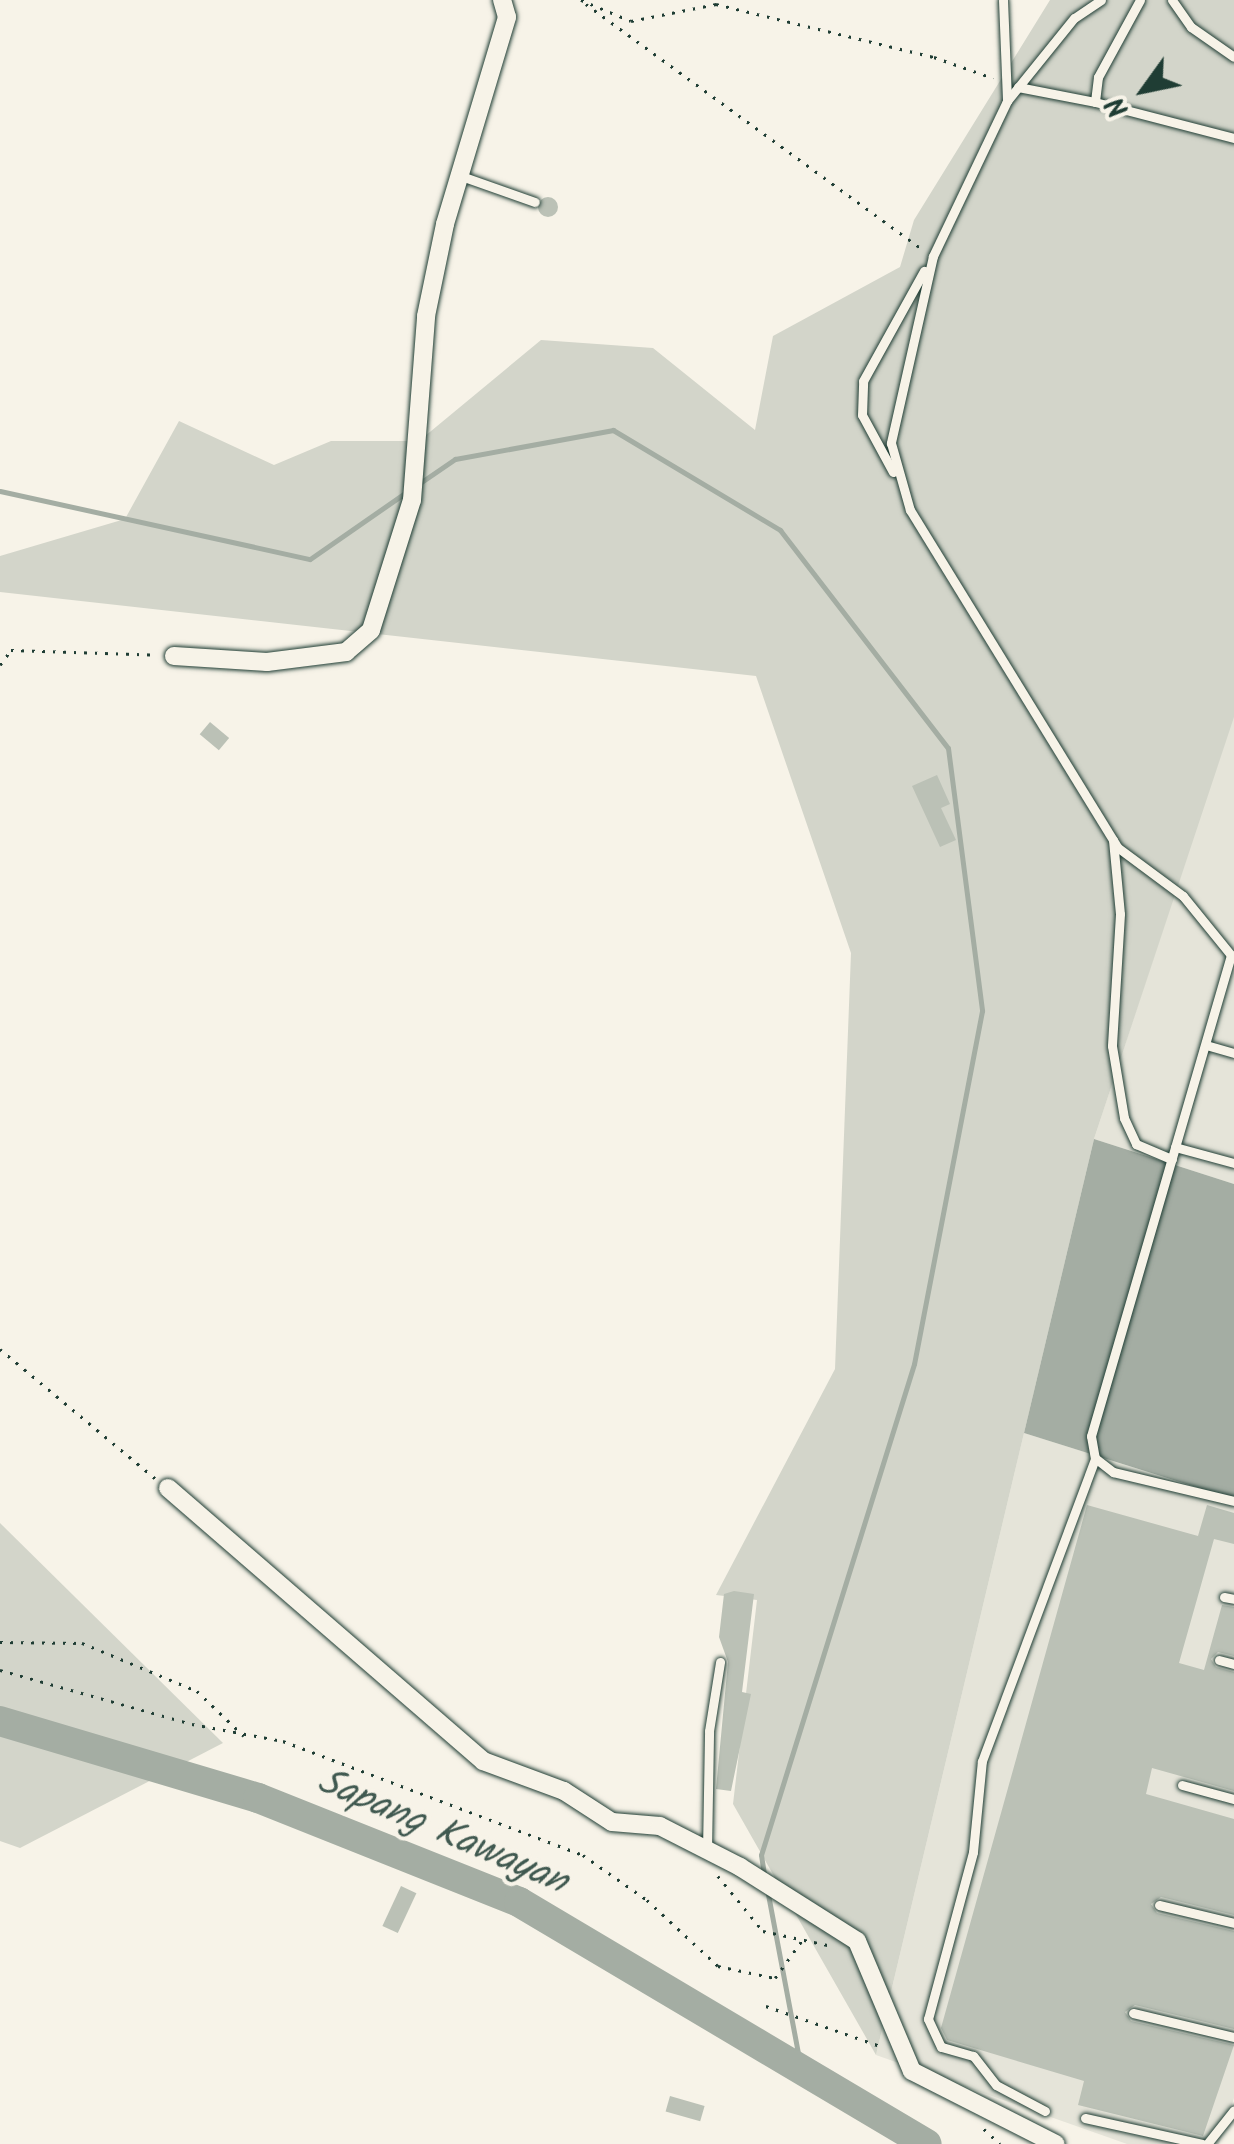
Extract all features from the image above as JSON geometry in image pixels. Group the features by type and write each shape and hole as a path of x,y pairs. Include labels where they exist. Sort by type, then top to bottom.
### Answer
{"street":[{"path":"174,656 267,662 346,652 372,630 412,500 426,316 445,224 464,177 507,17 502,0"},
{"path":"168,1488 483,1761 564,1790 612,1822 660,1826 707,1850 856,1941 871,1962 904,2058 920,2076 1056,2144"}],"lane":[{"path":"1003,0 1007,101"},
{"path":"1045,2110 996,2085 973,2056 941,2046 928,2019 973,1852 982,1761 1095,1458 1091,1436 1206,1045 1229,984 1233,952 1183,896 1113,840 910,510 862,414 864,381 932,256 1007,101 1074,18 1101,0"},
{"path":"1095,102 1098,77 1140,0"},
{"path":"1172,0 1191,26 1234,56"},
{"path":"1018,88 1095,102 1234,138"},
{"path":"464,177 535,202"},
{"path":"897,478 891,444 932,256"},
{"path":"1113,840 1120,914 1112,1046 1124,1118 1136,1144 1172,1159"},
{"path":"1206,1045 1234,1053"},
{"path":"1176,1147 1234,1164"},
{"path":"1095,1458 1113,1472 1234,1501"},
{"path":"1219,1660 1234,1664"},
{"path":"707,1850 709,1731 720,1662"},
{"path":"1182,1785 1234,1799"},
{"path":"1160,1905 1234,1923"},
{"path":"1133,2013 1234,2036"},
{"path":"1085,2118 1205,2144 1234,2110"}],"path":[{"path":"581,0 631,21 716,4 934,57 1005,83"},
{"path":"581,0 932,256"},
{"path":"0,665 11,650 174,656"},
{"path":"0,1349 168,1488"},
{"path":"0,1642 82,1643 197,1691 245,1737"},
{"path":"0,1670 245,1737 283,1741 583,1855 647,1900 718,1966 775,1978 803,1940"},
{"path":"707,1850 711,1867 763,1931 835,1947"},
{"path":"766,2006 847,2030 904,2058"}],"shaded area":[{"path":"1050,0 1234,0 1234,717 1094,1139 876,2055 733,1804 757,1600 716,1595 835,1369 851,953 756,676 0,592 0,556 125,519 179,421 274,465 331,441 419,441 541,340 653,348 755,430 773,336 900,267 914,220"},
{"path":"1234,717 1234,1184 1094,1139"},
{"path":"1094,1139 1234,1184 1234,1499 1024,1433"},
{"path":"1024,1433 1234,1499 1234,2098 1219,2144 1127,2144 876,2055"},
{"path":"0,1523 223,1743 20,1848 0,1841"}],"building":[{"path":"548,197 558,207 548,217 538,207"},
{"path":"210,722 229,738 219,750 200,734"},
{"path":"937,775 950,804 941,808 956,840 940,847 912,786"},
{"path":"1087,1505 1198,1536 1207,1505 1234,1513 1234,1544 1214,1539 1179,1663 1204,1670 1222,1605 1234,1607 1234,1656 1218,1652 1211,1659 1216,1667 1234,1672 1234,1791 1152,1768 1146,1794 1234,1819 1234,1915 1161,1897 1151,1904 1157,1913 1234,1931 1234,2029 1135,2005 1125,2012 1131,2021 1234,2045 1203,2136 1078,2105 1084,2081 947,2040 941,2028"},
{"path":"724,1594 754,1594 742,1692 751,1694 731,1791 716,1789 728,1662 719,1637"},
{"path":"401,1886 416,1893 398,1933 382,1926"},
{"path":"670,2096 705,2106 700,2121 666,2111"}],"waterway":[{"path":"417,485 455,459 613,430 780,530 948,748 982,1011 914,1364 761,1855 765,1879"},
{"path":"0,491 310,559 408,491"},
{"name":"Sapang Kawayan","path":"0,1721 258,1798 519,1902 927,2144"},
{"path":"767,1889 800,2063"}]}
